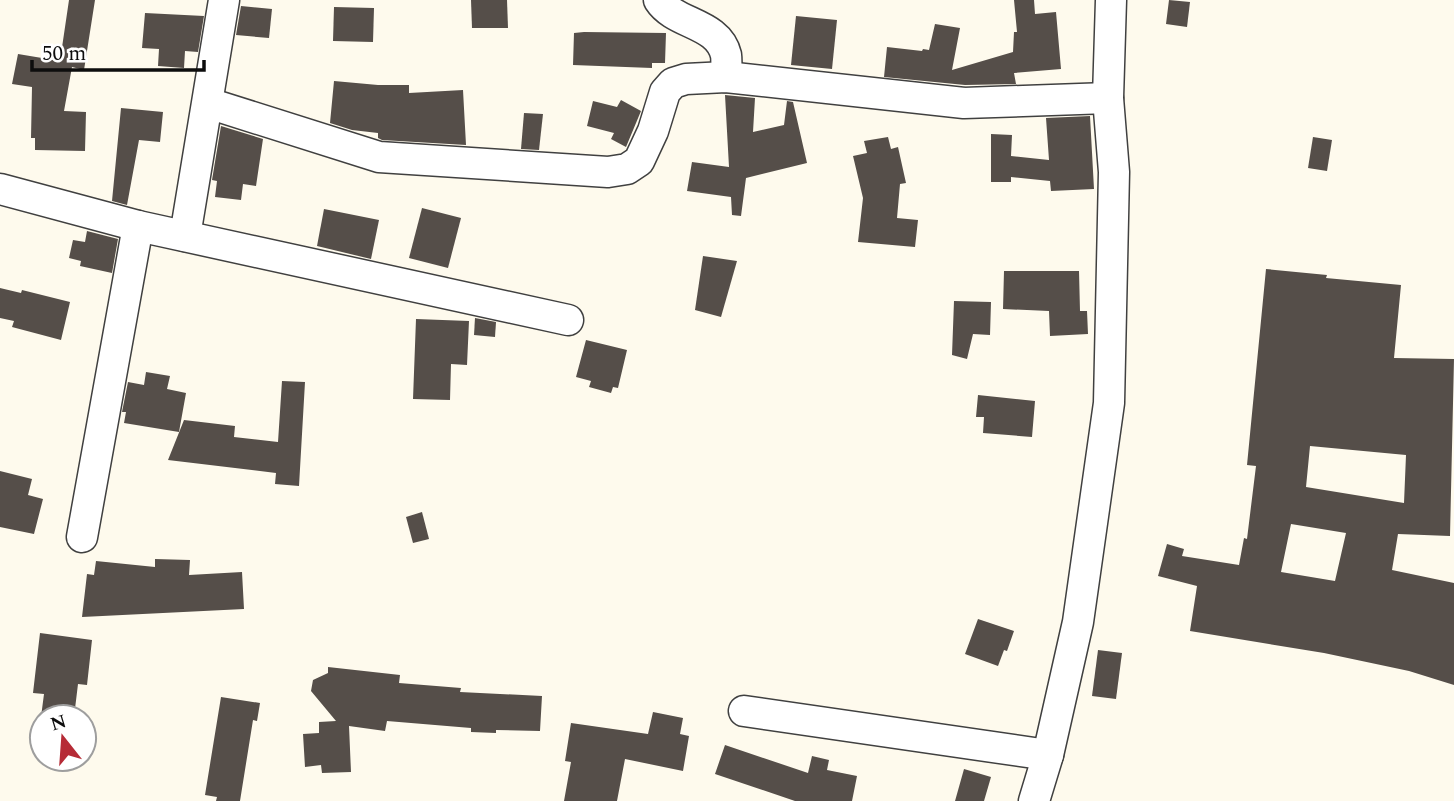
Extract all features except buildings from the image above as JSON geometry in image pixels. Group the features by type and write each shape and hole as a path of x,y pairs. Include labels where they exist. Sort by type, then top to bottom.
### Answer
{"street":[{"path":"185,236 223,0"},
{"path":"659,0 677,16 705,28 718,40 726,54 726,77"},
{"path":"1034,801 1048,755 1078,622 1109,403 1114,172 1108,98 1111,0"},
{"path":"208,103 379,157 608,172 627,169 639,161 653,131 665,92 673,83 686,79 726,77 964,103 1108,98"},
{"path":"0,189 138,226 568,320"},
{"path":"82,537 138,226"},
{"path":"744,711 1048,755"}]}
